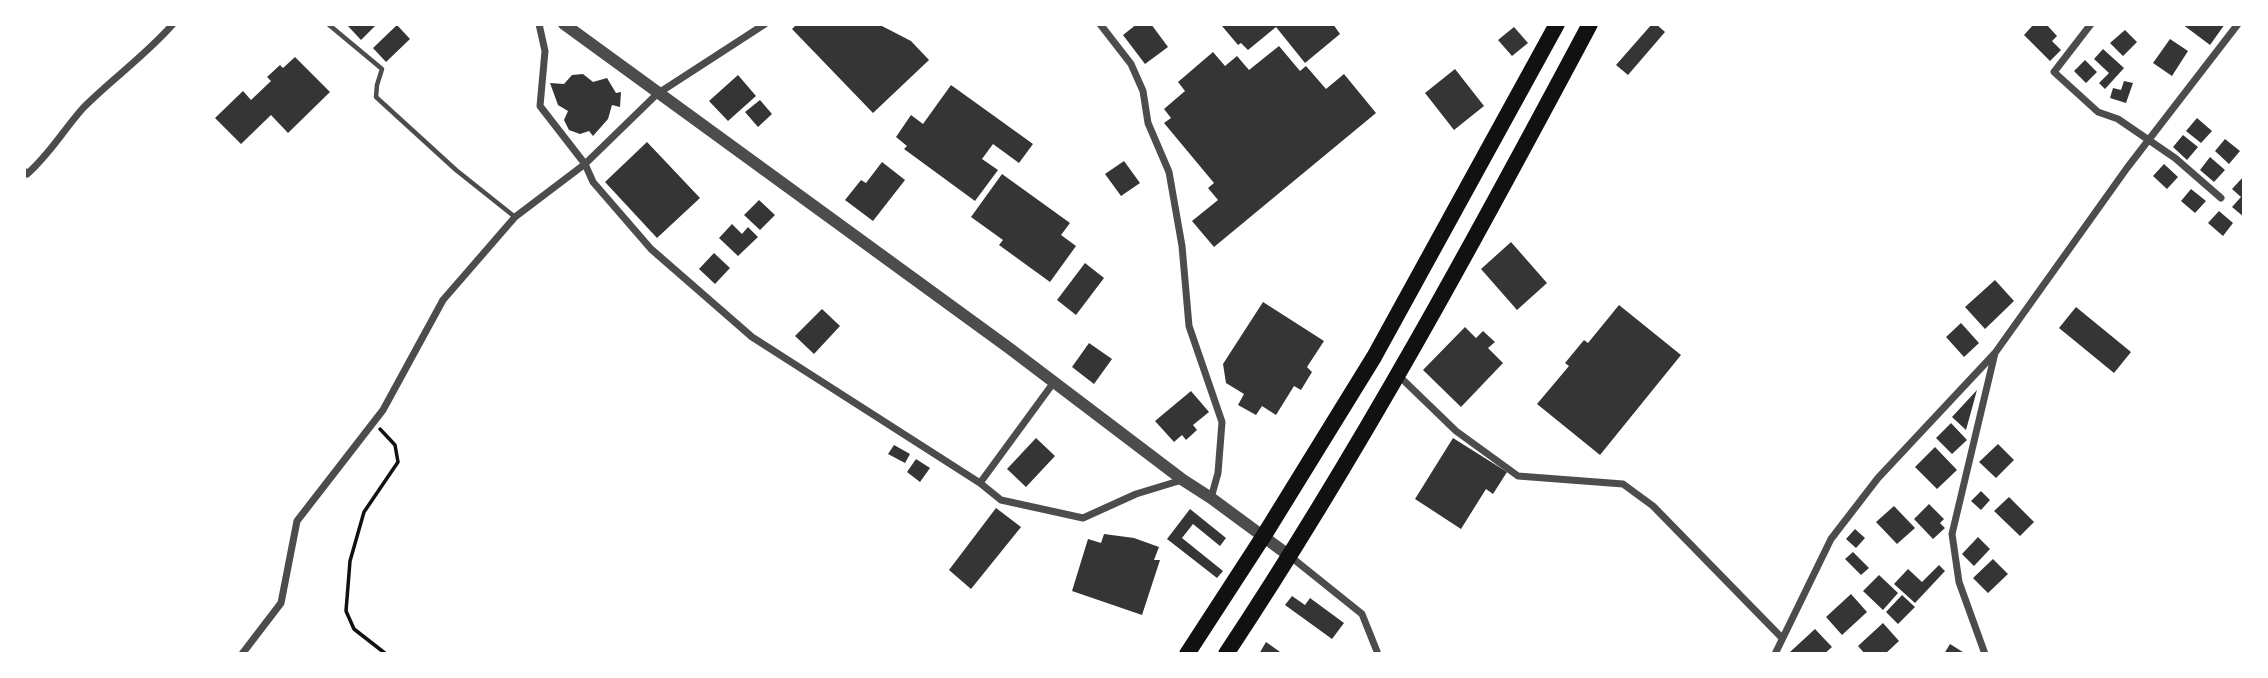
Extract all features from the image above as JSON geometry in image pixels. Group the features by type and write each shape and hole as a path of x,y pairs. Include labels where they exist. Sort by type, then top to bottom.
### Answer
{"highway":[{"path":"1187,653 1263,537 1374,357 1557,24"},
{"path":"1226,653 1291,556 1397,375 1590,24"}],"street":[{"path":"24,171 27,174 45,158 58,137 86,106 154,45 173,24"},
{"path":"539,24 545,51 540,106 585,164 593,182 651,249 752,337 979,483 1001,500 1083,518 1136,494 1183,480"},
{"path":"564,24 1055,382 1183,480 1291,556 1362,614 1378,653"},
{"path":"242,653 281,603 297,521 383,410 443,300 515,217 585,164 657,94 765,24"},
{"path":"1100,24 1130,64 1139,82 1148,123 1169,172 1182,246 1189,326 1222,422 1218,472 1211,498"},
{"path":"2091,24 2054,72 2098,112 2119,119 2175,158 2221,198"},
{"path":"1775,653 1831,539 1878,478 1995,353 2148,141 2238,24"},
{"path":"1985,653 1959,582 1951,534 1995,353"},
{"path":"1397,375 1456,431 1518,476 1623,484 1653,506 1782,638"},
{"path":"979,483 1055,382"}],"lane":[{"path":"328,24 382,69 376,97 456,170 515,217"}],"path":[{"path":"373,423 395,445 398,462 364,512 350,561 346,611 354,629 386,653"}],"building":[{"path":"349,24 377,24 361,40"},
{"path":"797,24 878,24 911,41 929,60 873,113 792,29"},
{"path":"1137,24 1151,24 1168,47 1145,64 1123,35"},
{"path":"1333,24 1340,34 1305,63 1276,27 1248,50 1241,43 1238,45 1222,26"},
{"path":"1652,24 1665,32 1628,75 1616,65"},
{"path":"2034,24 2046,24 2057,36 2052,41 2061,50 2050,61 2024,35"},
{"path":"2182,24 2225,24 2210,45"},
{"path":"397,25 410,39 386,62 373,48"},
{"path":"1514,27 1528,43 1512,56 1498,40"},
{"path":"2125,30 2137,42 2123,56 2110,43"},
{"path":"2170,39 2188,51 2172,76 2153,63"},
{"path":"1279,46 1300,71 1306,66 1326,89 1344,74 1376,113 1214,247 1192,221 1218,200 1208,188 1214,183 1164,123 1171,118 1164,109 1185,91 1178,82 1213,52 1225,66 1237,56 1249,70"},
{"path":"2103,49 2124,68 2105,89 2099,83 2109,73 2094,59"},
{"path":"295,57 330,92 288,133 271,115 241,144 215,118 243,91 251,100 271,81 267,77 280,65 283,68"},
{"path":"2085,60 2097,72 2086,83 2074,71"},
{"path":"1455,69 1484,106 1454,130 1425,93"},
{"path":"583,74 593,82 607,78 616,93 621,92 620,107 612,105 608,119 593,136 589,131 580,134 569,130 564,120 568,111 558,105 550,83 564,84 572,75"},
{"path":"738,75 756,96 728,121 709,101"},
{"path":"2124,81 2133,83 2126,103 2110,98 2113,88 2121,90"},
{"path":"951,85 1033,144 1019,163 993,144 982,159 998,170 975,201 904,149 907,146 896,137 911,115 923,124"},
{"path":"760,100 772,114 758,127 745,112"},
{"path":"2197,118 2212,131 2201,143 2186,131"},
{"path":"2183,135 2198,147 2187,160 2173,147"},
{"path":"2225,139 2240,151 2229,164 2215,151"},
{"path":"647,142 700,198 657,238 605,182"},
{"path":"2210,157 2225,170 2214,182 2200,170"},
{"path":"1124,161 1140,183 1121,196 1105,174"},
{"path":"882,162 905,180 873,221 845,200 861,180 866,183"},
{"path":"2164,164 2178,177 2167,189 2153,176"},
{"path":"1002,174 1070,223 1061,235 1076,246 1050,282 999,245 1003,240 971,217"},
{"path":"2244,176 2244,217 2232,207 2241,197 2232,189"},
{"path":"2191,189 2206,201 2195,213 2181,201"},
{"path":"759,200 775,215 760,230 744,215"},
{"path":"2219,211 2233,223 2223,236 2208,223"},
{"path":"732,224 742,234 748,227 758,237 738,256 719,238"},
{"path":"1511,242 1547,283 1517,310 1481,269"},
{"path":"714,253 730,268 715,284 699,269"},
{"path":"1085,263 1104,278 1076,315 1057,300"},
{"path":"1995,280 2014,301 1985,329 1965,307"},
{"path":"1263,302 1324,341 1307,367 1312,372 1301,390 1294,386 1276,415 1262,406 1256,415 1238,405 1244,394 1226,383 1223,364"},
{"path":"1619,305 1681,355 1600,455 1537,404 1569,366 1565,363 1584,340 1588,343"},
{"path":"2076,307 2131,352 2114,373 2059,328"},
{"path":"822,309 840,326 814,354 795,336"},
{"path":"1961,323 1979,343 1964,357 1946,337"},
{"path":"1465,327 1476,338 1483,331 1495,342 1488,348 1503,363 1461,407 1423,370"},
{"path":"1089,343 1112,359 1094,384 1072,367"},
{"path":"1977,390 1966,430 1952,417"},
{"path":"1191,391 1209,412 1193,425 1197,430 1186,440 1182,435 1174,442 1155,421"},
{"path":"1951,423 1967,440 1952,454 1936,438"},
{"path":"1036,438 1055,456 1026,487 1007,469"},
{"path":"1453,438 1507,472 1493,494 1486,489 1461,529 1415,499"},
{"path":"1998,444 2014,460 1996,478 1979,462"},
{"path":"894,445 910,454 905,463 888,454"},
{"path":"1935,447 1957,470 1937,489 1915,467"},
{"path":"916,459 930,468 920,482 907,472"},
{"path":"1981,491 1990,500 1981,510 1971,501"},
{"path":"2009,497 2034,522 2020,536 1994,511"},
{"path":"1929,504 1944,519 1940,523 1945,528 1933,539 1914,519"},
{"path":"1894,506 1915,528 1897,544 1876,522"},
{"path":"996,508 1021,527 971,589 949,570"},
{"path":"1190,509 1226,538 1220,546 1193,524 1182,538 1223,571 1217,578 1167,539"},
{"path":"1855,529 1865,538 1856,548 1846,539"},
{"path":"1104,534 1134,538 1159,547 1154,560 1160,560 1142,615 1072,591 1088,539 1101,543"},
{"path":"1978,537 1990,549 1974,566 1962,554"},
{"path":"1853,552 1869,568 1861,575 1845,559"},
{"path":"1993,559 2008,574 1988,593 1973,578"},
{"path":"1939,565 1945,571 1915,603 1894,584 1908,569 1922,582"},
{"path":"1879,575 1898,593 1883,610 1863,591"},
{"path":"1851,594 1867,612 1842,635 1826,617"},
{"path":"1902,595 1915,607 1898,624 1886,612"},
{"path":"1292,596 1305,605 1310,598 1344,623 1332,639 1285,605"},
{"path":"1883,623 1899,641 1885,654 1865,654 1858,646"},
{"path":"1815,629 1832,647 1824,654 1790,652"},
{"path":"1266,642 1283,654 1259,654"},
{"path":"1950,644 1966,654 1944,654"}]}
